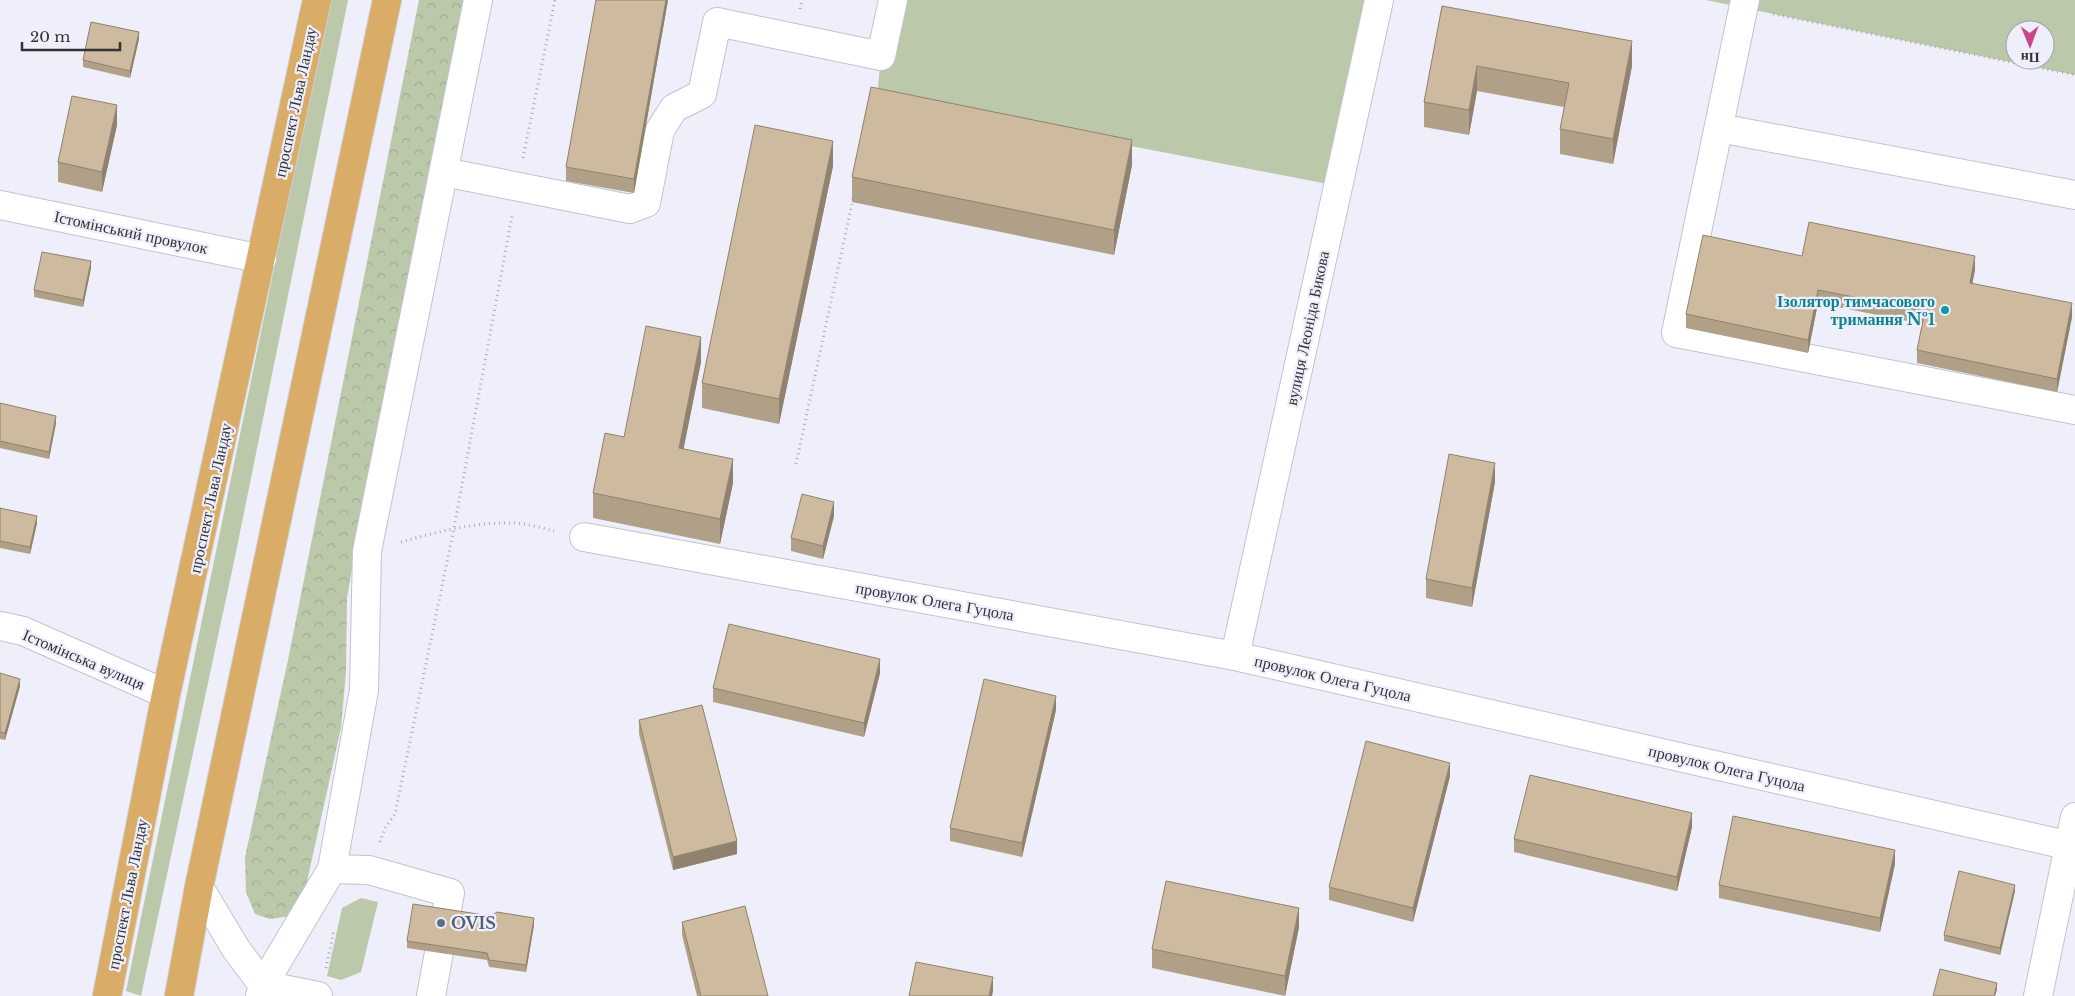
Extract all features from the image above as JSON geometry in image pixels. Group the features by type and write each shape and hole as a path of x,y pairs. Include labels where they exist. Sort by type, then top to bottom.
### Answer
{"main road":[{"name":"проспект Льва Ландау","path":"107,996 166,694 262,259 316,0"},
{"path":"179,996 199,887 387,0"}],"street":[{"path":"262,990 332,869 364,690 366,551 478,0"},
{"path":"444,172 630,209 646,203 660,130 674,108 702,94 717,22 881,56 893,0"},
{"name":"вулиця Леоніда Бикова","path":"1235,656 1379,0"},
{"path":"1745,4 1676,333 2075,410"},
{"path":"1719,128 2075,195"},
{"name":"Істомінський провулок","path":"0,205 262,259"},
{"name":"провулок Олега Гуцола","path":"584,537 1235,656 2072,847"},
{"name":"Істомінська вулиця","path":"0,626 24,631 166,694"},
{"path":"2038,996 2072,847 2075,817"},
{"path":"332,869 369,870 450,893 431,996"},
{"path":"199,887 262,990"},
{"path":"262,990 310,994"}],"path":[{"path":"369,870 385,828 394,814 454,528 554,0"},
{"path":"1745,4 2075,75"},
{"path":"796,464 854,193"},
{"path":"366,551 454,528 514,523 584,537"},
{"path":"310,994 325,972 334,927"}],"green space":[{"path":"329,0 348,0 236,552 141,996 126,991"},
{"path":"419,0 466,0 429,169 347,598 346,671 341,728 302,904 291,916 270,919 255,914 246,892 245,857 288,660"},
{"path":"893,0 1379,0 1338,186 877,97 881,56"},
{"path":"1706,0 2075,0 2075,75 2050,70 2055,70 2055,20 2005,20 2005,61"},
{"path":"361,898 378,902 361,972 341,980 327,976 342,908"}],"building":[{"path":"596,0 666,0 634,179 566,167"},
{"path":"1442,6 1632,41 1613,139 1560,129 1569,83 1477,66 1469,110 1424,102"},
{"path":"91,22 139,32 130,71 83,60"},
{"path":"871,87 1132,140 1114,230 852,177"},
{"path":"72,96 117,105 102,172 58,162"},
{"path":"755,125 833,141 779,399 702,383"},
{"name":"Ізолятор тимчасового тримання №1","path":"1809,222 1975,256 1970,283 2072,303 2057,379 1917,350 1925,311 1818,290 1808,340 1686,314 1703,235 1802,256"},
{"path":"42,252 91,261 83,300 34,290"},
{"path":"646,326 701,337 679,448 733,459 720,519 593,493 605,433 624,437"},
{"path":"0,403 56,416 49,452 0,441"},
{"path":"1449,454 1495,463 1472,588 1426,579"},
{"path":"802,494 834,502 823,546 791,538"},
{"path":"0,508 37,516 30,547 0,541"},
{"path":"729,624 880,659 864,723 713,688"},
{"path":"0,673 20,679 5,733 0,732"},
{"path":"984,679 1056,696 1022,843 950,828"},
{"path":"702,705 737,841 673,857 639,720"},
{"path":"1366,741 1450,763 1413,908 1329,887"},
{"path":"1530,775 1692,813 1677,877 1514,839"},
{"path":"1733,816 1895,850 1880,918 1719,885"},
{"path":"1959,871 2015,885 2000,948 1944,935"},
{"path":"1166,881 1299,908 1285,976 1152,949"},
{"path":"413,904 491,916 497,912 534,918 526,965 489,960 487,953 407,941"},
{"path":"745,906 768,996 701,996 682,922"},
{"path":"916,962 993,977 989,996 909,996"},
{"path":"1940,969 1997,983 1994,996 1933,996"}],"place":[{"name":"Ізолятор тимчасового тримання №1","path":"1945,310"},
{"name":"OVIS","path":"441,923"}]}
